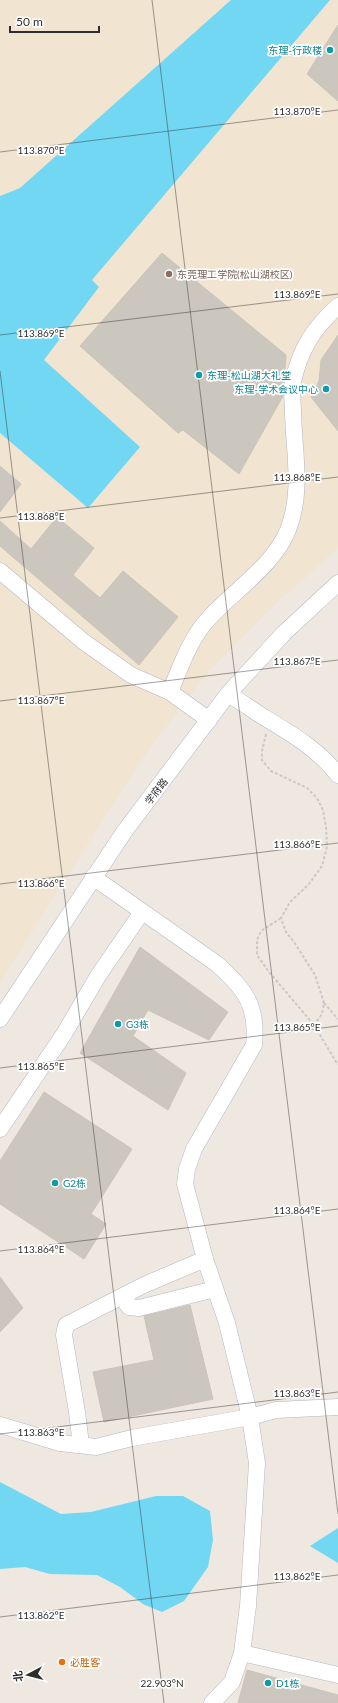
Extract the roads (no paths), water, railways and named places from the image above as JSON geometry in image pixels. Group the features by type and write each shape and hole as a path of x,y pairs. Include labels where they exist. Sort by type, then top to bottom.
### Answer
{"street":[{"path":"170,692 189,647 209,618 274,554 288,530 296,499 298,465 292,384 303,349 319,324 338,306"},
{"path":"0,571 84,642 131,675 170,692 209,720"},
{"name":"学府路","path":"0,1019 124,832 228,694 284,633 338,583"},
{"path":"228,694 302,740 332,767 338,775"},
{"path":"93,877 218,964 232,977 246,996 254,1013 256,1030 254,1045 194,1149 187,1169 185,1184 215,1289 227,1323 250,1417 257,1463 248,1606 242,1653 232,1682 212,1703"},
{"path":"0,1129 64,1034 98,976 142,912"},
{"path":"81,1445 64,1335 66,1325 105,1305 128,1301 150,1282 206,1259"},
{"path":"128,1301 139,1308 215,1289"},
{"path":"0,1425 60,1443 96,1447 132,1438 250,1417 276,1410 338,1407"},
{"path":"242,1653 338,1675"}],"water":[{"path":"231,0 330,0 92,280 99,287 44,360 140,447 88,508 0,433 0,196 20,188"},
{"path":"0,1482 61,1514 91,1512 156,1496 183,1496 210,1511 213,1540 208,1567 184,1601 162,1612 143,1604 120,1587 97,1575 50,1574 25,1567 0,1569"},
{"path":"338,1528 338,1563 310,1546"}],"place":[{"name":"东理-行政楼","path":"330,50"},
{"name":"东莞理工学院(松山湖校区)","path":"169,274"},
{"name":"东理-松山湖大礼堂","path":"199,375"},
{"name":"东理-学术会议中心","path":"326,389"},
{"name":"G3栋","path":"118,1024"},
{"name":"G2栋","path":"55,1183"},
{"name":"必胜客","path":"62,1662"},
{"name":"D1栋","path":"268,1683"}]}
